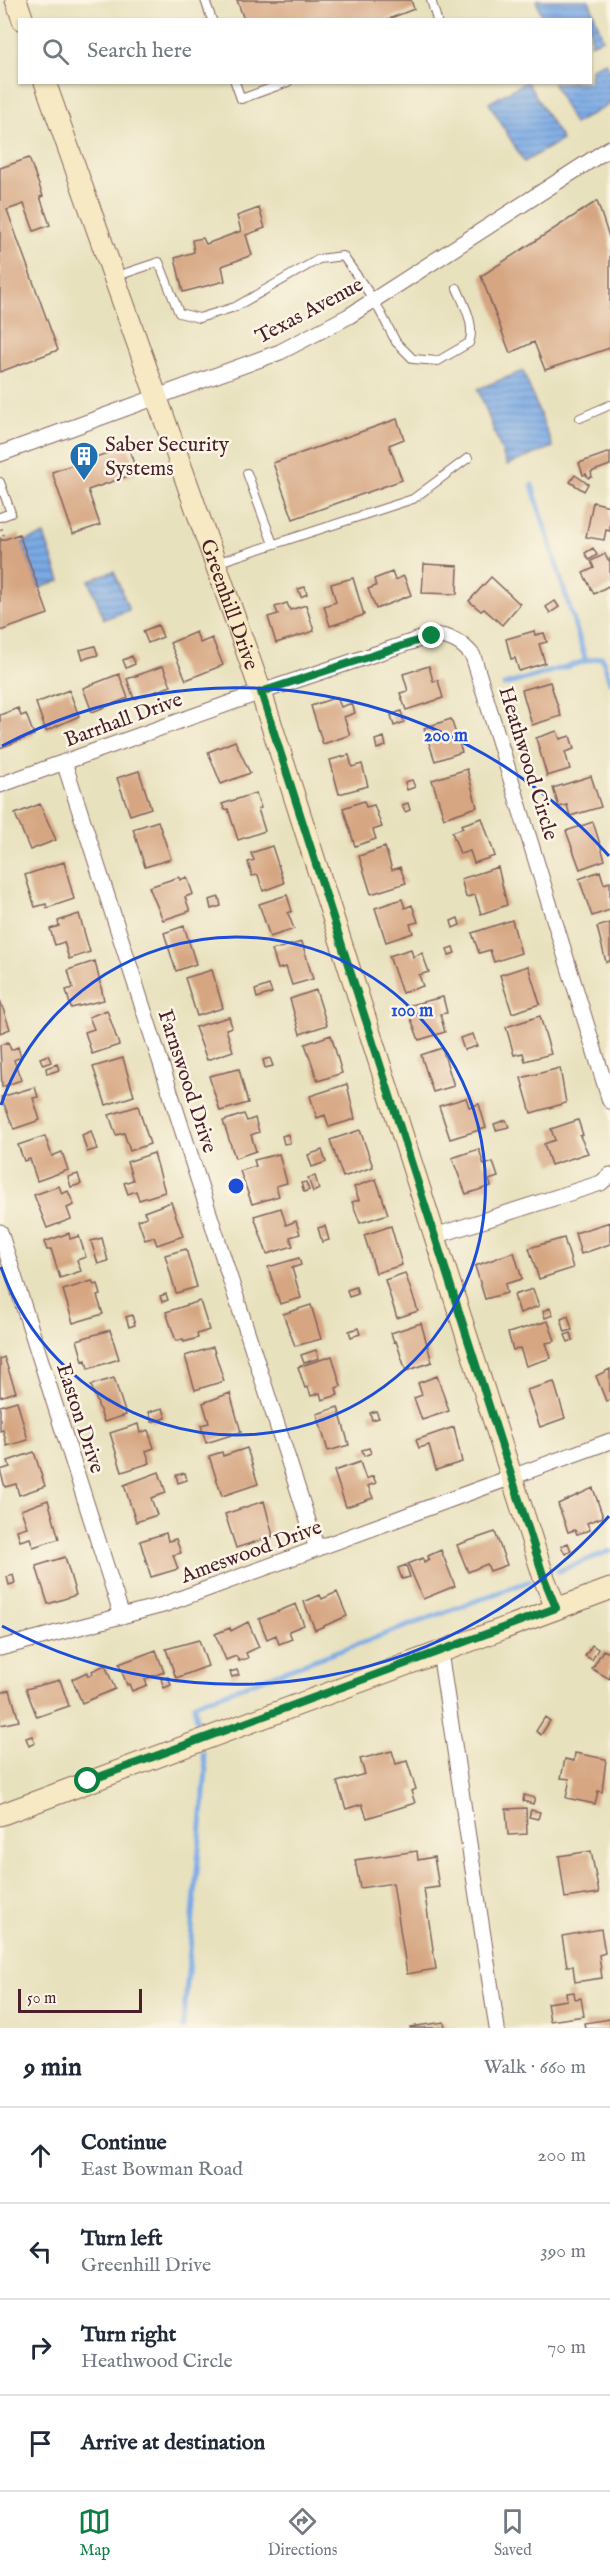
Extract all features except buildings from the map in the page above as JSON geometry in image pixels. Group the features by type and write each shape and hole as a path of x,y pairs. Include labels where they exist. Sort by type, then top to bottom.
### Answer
{"street":[{"path":"16,0 22,18"},
{"name":"Greenhill Drive","path":"46,84 261,692 512,1478 556,1608"},
{"name":"Texas Avenue","path":"0,454 280,352 350,316 610,148"},
{"name":"Heathwood Circle","path":"261,692 432,636 445,636 458,641 468,649 473,656 610,1101"},
{"name":"Barrhall Drive","path":"0,786 261,692"},
{"name":"Farnswood Drive","path":"64,762 316,1549"},
{"path":"435,1236 601,1183 610,1175"},
{"name":"Easton Drive","path":"0,1232 122,1616"},
{"name":"Ameswood Drive","path":"0,1648 163,1605 610,1441"},
{"path":"0,1815 610,1589"},
{"path":"440,1652 497,2028"}],"lane":[{"path":"205,0 211,18"},
{"path":"430,0 436,18"},
{"path":"236,84 242,99 283,84"},
{"path":"113,277 159,262 179,313 199,318 235,307 319,259 343,256 374,300 396,342 412,359 438,361 469,343 472,337 472,328 457,288"},
{"path":"580,418 610,405"},
{"path":"214,563 413,499 468,458"},
{"path":"247,473 273,544"},
{"path":"0,482 11,513 0,517"}],"path":[{"path":"0,525 4,537 0,539"}],"water":[{"path":"536,0 589,0 603,39 592,44 592,18 543,18"},
{"path":"606,62 610,72 610,104 574,124 554,84 592,84 592,68"},
{"path":"522,84 529,84 562,140 524,162 489,103"},
{"path":"523,371 553,447 507,465 478,389"},
{"path":"44,535 60,581 39,588 22,542"},
{"path":"114,571 129,610 104,619 89,580"}],"waterway":[{"path":"532,485 586,661 602,657 610,682"},
{"path":"504,685 586,661"},
{"path":"558,1571 610,1551"},
{"path":"198,1725 194,1704 530,1581"},
{"path":"183,2028 206,1770 203,1754"}],"place":[{"name":"Saber Security Systems","path":"84,482"}],"route":[{"path":"88,1781 556,1608 544,1578 261,692 432,636"}]}
